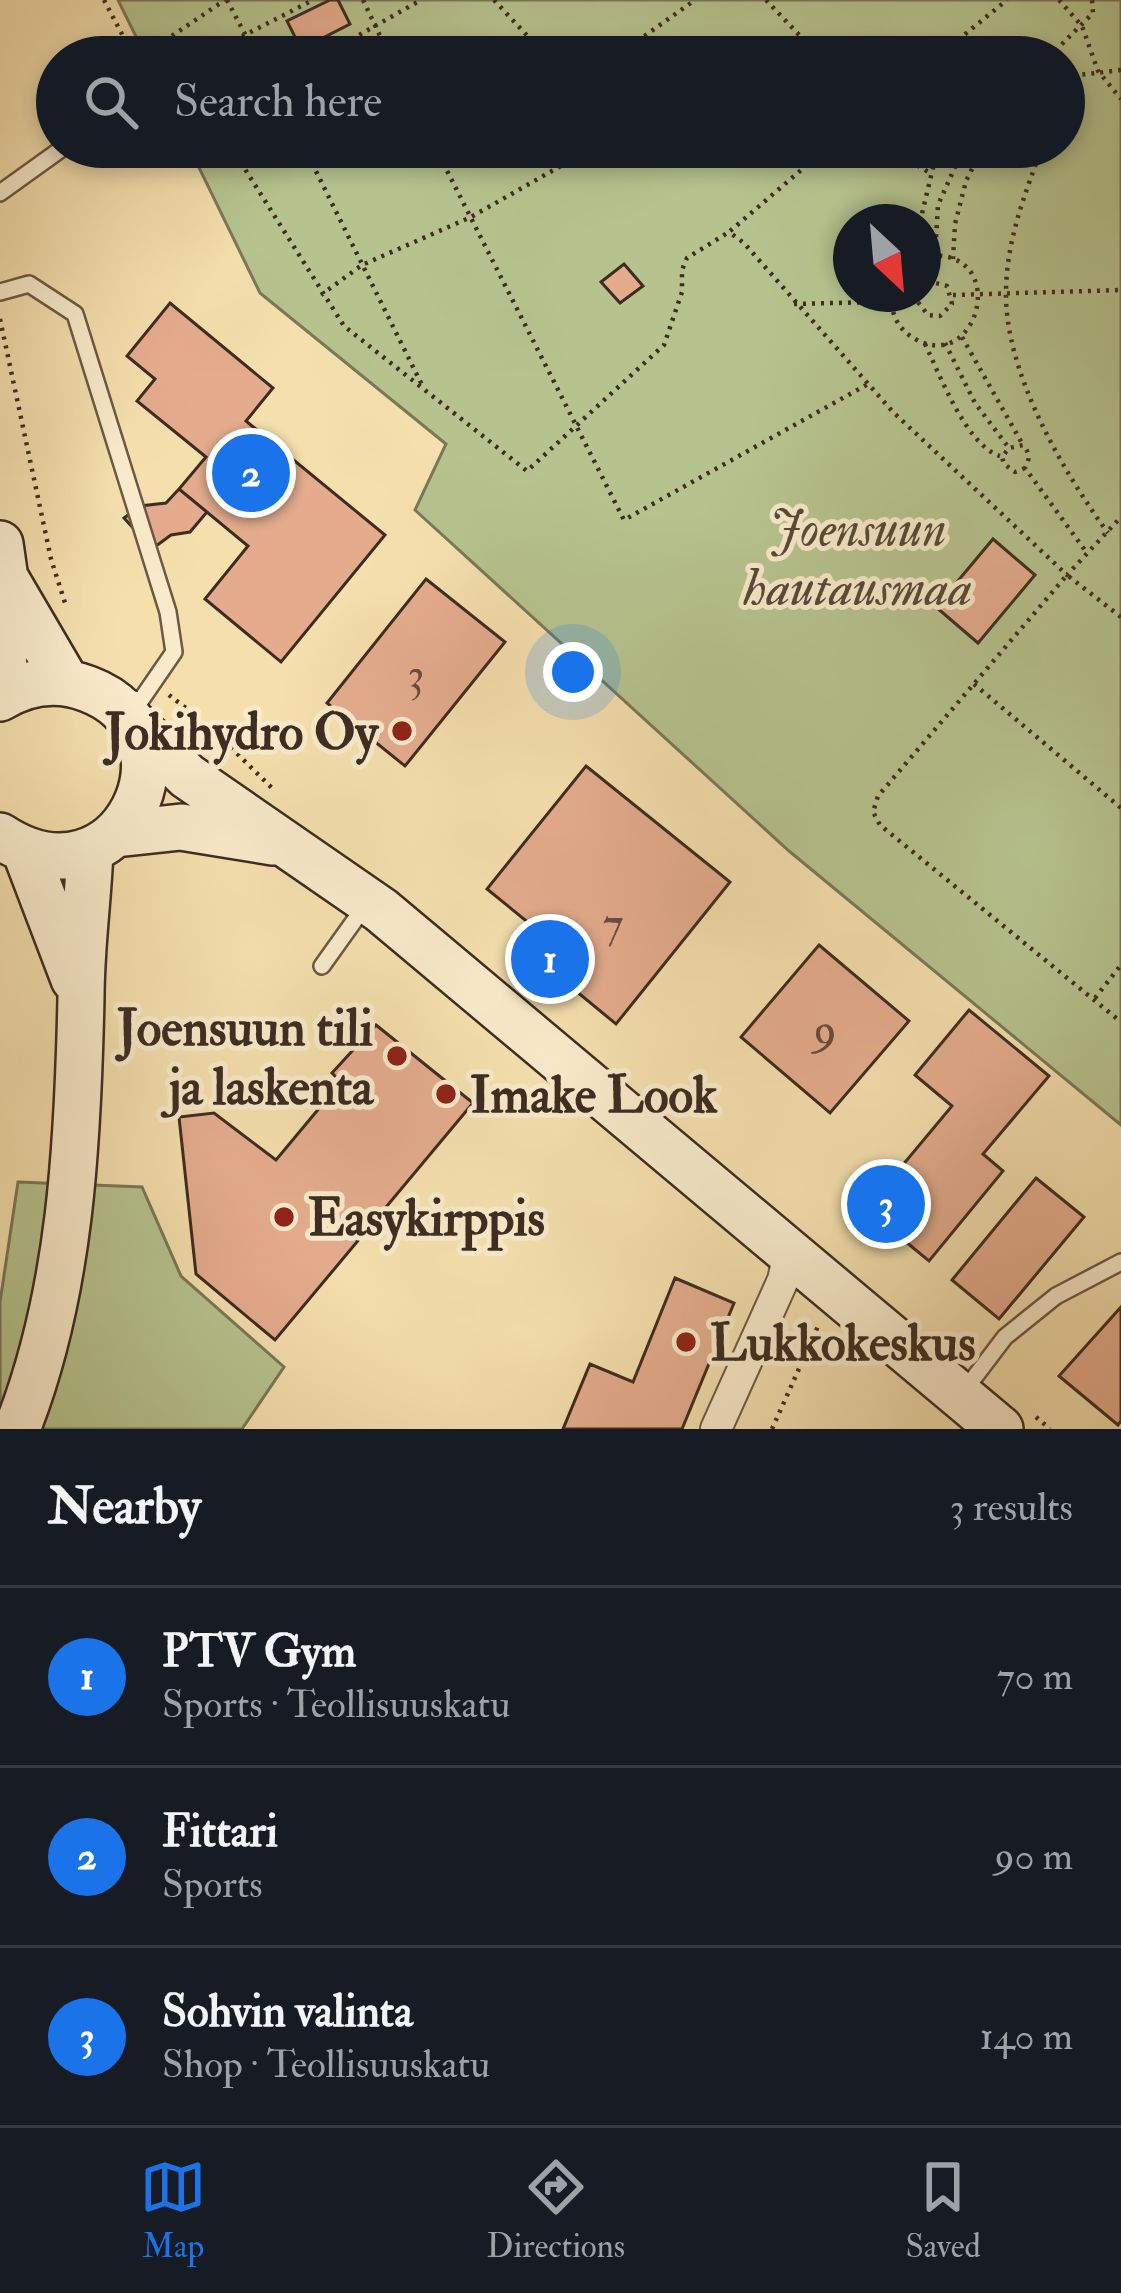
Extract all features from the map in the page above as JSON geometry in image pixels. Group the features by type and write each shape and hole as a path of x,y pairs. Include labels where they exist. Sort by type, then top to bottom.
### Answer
{"street":[{"path":"3,561 65,680"},
{"path":"3,561 1,696 46,680 65,680 119,708 187,776 369,901 1000,1429"},
{"path":"17,1429 59,1280 74,1158 80,997 103,842 141,795 145,764 119,708"},
{"path":"13,844 56,858 103,842 181,827 282,843"},
{"path":"13,844 80,997"},
{"path":"716,1429 783,1280 790,1249"}],"lane":[{"path":"0,193 36,167"},
{"path":"0,292 29,284 76,314 168,611 174,652 141,700 119,708"},
{"path":"322,965 369,901"},
{"path":"961,1395 1005,1337 1056,1296 1121,1262"}],"path":[{"path":"104,0 123,36"},
{"path":"173,36 226,0 244,36 313,0"},
{"path":"363,0 379,36"},
{"path":"357,36 421,0"},
{"path":"494,0 527,36"},
{"path":"644,36 695,0"},
{"path":"766,0 800,36"},
{"path":"963,36 1007,0"},
{"path":"1059,0 1082,26 1098,71 1121,99"},
{"path":"1071,36 1093,14 1092,0"},
{"path":"1085,74 1121,70"},
{"path":"244,168 344,326 526,471 664,345 682,292 687,258 729,232 804,168"},
{"path":"314,168 424,391"},
{"path":"446,168 624,520 868,384"},
{"path":"321,295 362,265 471,217 557,168"},
{"path":"922,168 931,173"},
{"path":"924,204 932,168"},
{"path":"938,204 955,168"},
{"path":"953,259 955,224 972,168"},
{"path":"1034,168 1018,212 1005,295 1021,380 1073,485 1108,533"},
{"path":"729,232 744,243 868,384 1067,575 1121,617"},
{"path":"925,344 945,344 962,337 973,322 980,297 965,266 941,256"},
{"path":"941,284 952,295 980,297 1121,290"},
{"path":"927,312 940,316 952,304 952,295"},
{"path":"794,304 833,302"},
{"path":"894,312 897,325 925,344 955,406 987,452 1002,457 1008,469 1025,468"},
{"path":"0,319 51,559 69,616"},
{"path":"962,337 1023,446 1029,461 1025,468"},
{"path":"945,344 975,403 1009,448"},
{"path":"1002,457 1009,448 1023,446"},
{"path":"1025,468 1087,553"},
{"path":"1121,517 878,796 873,812 880,825 1121,1022"},
{"path":"1108,533 1121,532"},
{"path":"973,683 1121,808"},
{"path":"1094,999 1121,965"},
{"path":"772,1429 824,1314"}],"green space":[{"name":"Joensuun hautausmaa","path":"118,0 1121,0 1121,1125 789,851 415,510 446,444 260,293 199,168 1085,168 1085,36 136,36"},
{"path":"18,1182 142,1187 181,1276 284,1367 242,1429 0,1429 0,1302"}],"building":[{"path":"338,0 350,24 326,36 294,36 287,21"},
{"path":"624,264 643,286 620,303 601,282"},
{"path":"170,303 273,388 246,421 385,535 281,662 205,599 248,546 179,489 206,457 137,401 155,379 127,356"},
{"path":"179,489 207,512 190,532 171,535 152,549 124,518 140,506 166,503"},
{"path":"993,539 1035,575 978,643 936,607"},
{"path":"426,579 505,642 405,766 327,703"},
{"path":"586,766 730,882 616,1024 553,972 567,954 487,889"},
{"path":"819,945 909,1021 830,1113 741,1037"},
{"path":"969,1010 1049,1076 983,1154 1003,1171 929,1261 866,1209 952,1106 915,1075"},
{"name":"Easykirppis","path":"376,1025 473,1103 275,1340 196,1274 179,1117 214,1113 276,1160 341,1082 332,1073"},
{"path":"1036,1178 1084,1217 999,1319 952,1280"},
{"path":"675,1278 734,1303 682,1429 563,1429 590,1364 633,1382"},
{"path":"1121,1307 1121,1421 1118,1425 1059,1376"}],"place":[{"name":"Fittari","path":"251,473"},
{"name":"Jokihydro Oy","path":"402,731"},
{"name":"PTV Gym","path":"550,959"},
{"name":"Joensuun tili ja laskenta","path":"397,1056"},
{"name":"Imake Look","path":"446,1094"},
{"name":"Sohvin valinta","path":"886,1204"},
{"name":"Easykirppis","path":"284,1217"},
{"name":"Lukkokeskus","path":"686,1342"}]}
